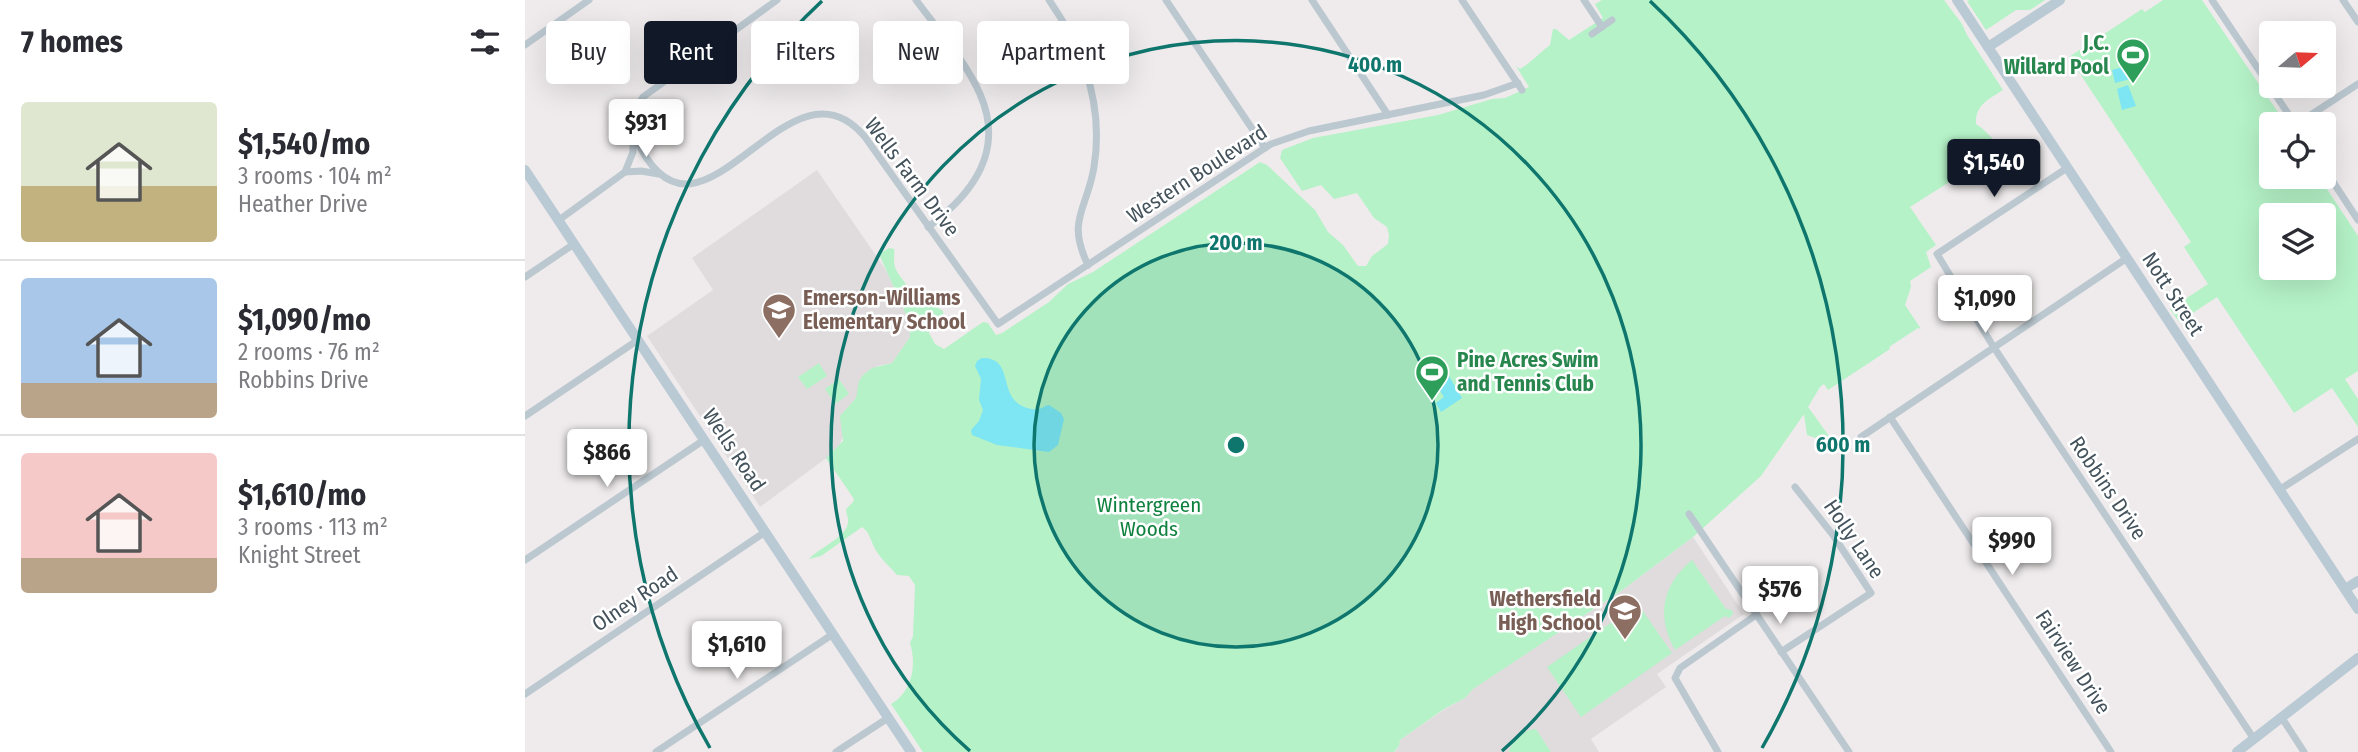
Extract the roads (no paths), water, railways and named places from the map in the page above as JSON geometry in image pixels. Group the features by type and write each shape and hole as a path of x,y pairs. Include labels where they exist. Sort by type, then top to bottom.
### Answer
{"street":[{"path":"525,45 589,0"},
{"path":"660,174 635,137 632,124 638,103 647,93 777,0"},
{"path":"916,0 975,84 987,121 984,156 975,181 956,205 928,227"},
{"path":"1049,0 1081,54 1094,104 1095,161 1077,231 1078,243 1088,265"},
{"path":"1166,0 1265,148"},
{"path":"1313,0 1388,115"},
{"name":"Western Boulevard","path":"997,324 1265,148 1302,133 1520,86 1462,0"},
{"path":"1584,0 1602,27"},
{"name":"Nott Street","path":"1957,0 2358,609"},
{"path":"1988,47 2060,0"},
{"path":"2212,0 2288,112"},
{"path":"2343,0 2358,22"},
{"path":"1592,34 1612,20"},
{"path":"2315,112 2358,84"},
{"name":"Wells Farm Drive","path":"625,172 660,174 667,180 680,184 703,182 797,119 814,114 831,114 848,122 862,134 997,324"},
{"path":"559,220 625,172 632,158 635,137"},
{"name":"Robbins Drive","path":"2067,168 1937,254 1993,346 2254,739"},
{"name":"Wells Road","path":"525,170 911,752"},
{"path":"2336,186 2358,219"},
{"path":"525,277 574,244"},
{"path":"1861,437 2127,258"},
{"path":"525,416 638,340"},
{"name":"Fairview Drive","path":"1890,416 2111,752"},
{"path":"2279,490 2358,439"},
{"path":"525,560 704,440"},
{"name":"Holly Lane","path":"1781,652 1871,593 1833,535 1795,487"},
{"path":"1689,514 1849,752"},
{"name":"Olney Road","path":"525,694 765,532"},
{"path":"2345,589 2358,581"},
{"path":"1718,752 1675,678 1680,668 1756,615"},
{"path":"656,752 833,634"},
{"path":"2237,752 2358,658"},
{"path":"836,752 888,718"},
{"path":"2282,718 2304,752"}],"water":[{"path":"2134,64 2138,77 2115,83 2112,70"},
{"path":"2128,85 2136,106 2122,110 2117,89"},
{"path":"982,358 992,359 999,364 1008,388 1018,403 1035,409 1049,405 1061,413 1064,419 1058,445 1049,452 997,445 972,435 971,430 979,421 983,410 979,400 981,379 975,366"},
{"path":"1449,376 1462,398 1441,412 1436,403 1444,397 1436,385"}],"place":[{"name":"J.C. Willard Pool","path":"2133,85"},
{"name":"Emerson-Williams Elementary School","path":"779,340"},
{"name":"Pine Acres Swim and Tennis Club","path":"1432,402"},
{"name":"Wethersfield High School","path":"1625,641"}],"park label":[{"name":"Wintergreen Woods","path":"1149,517"}]}
